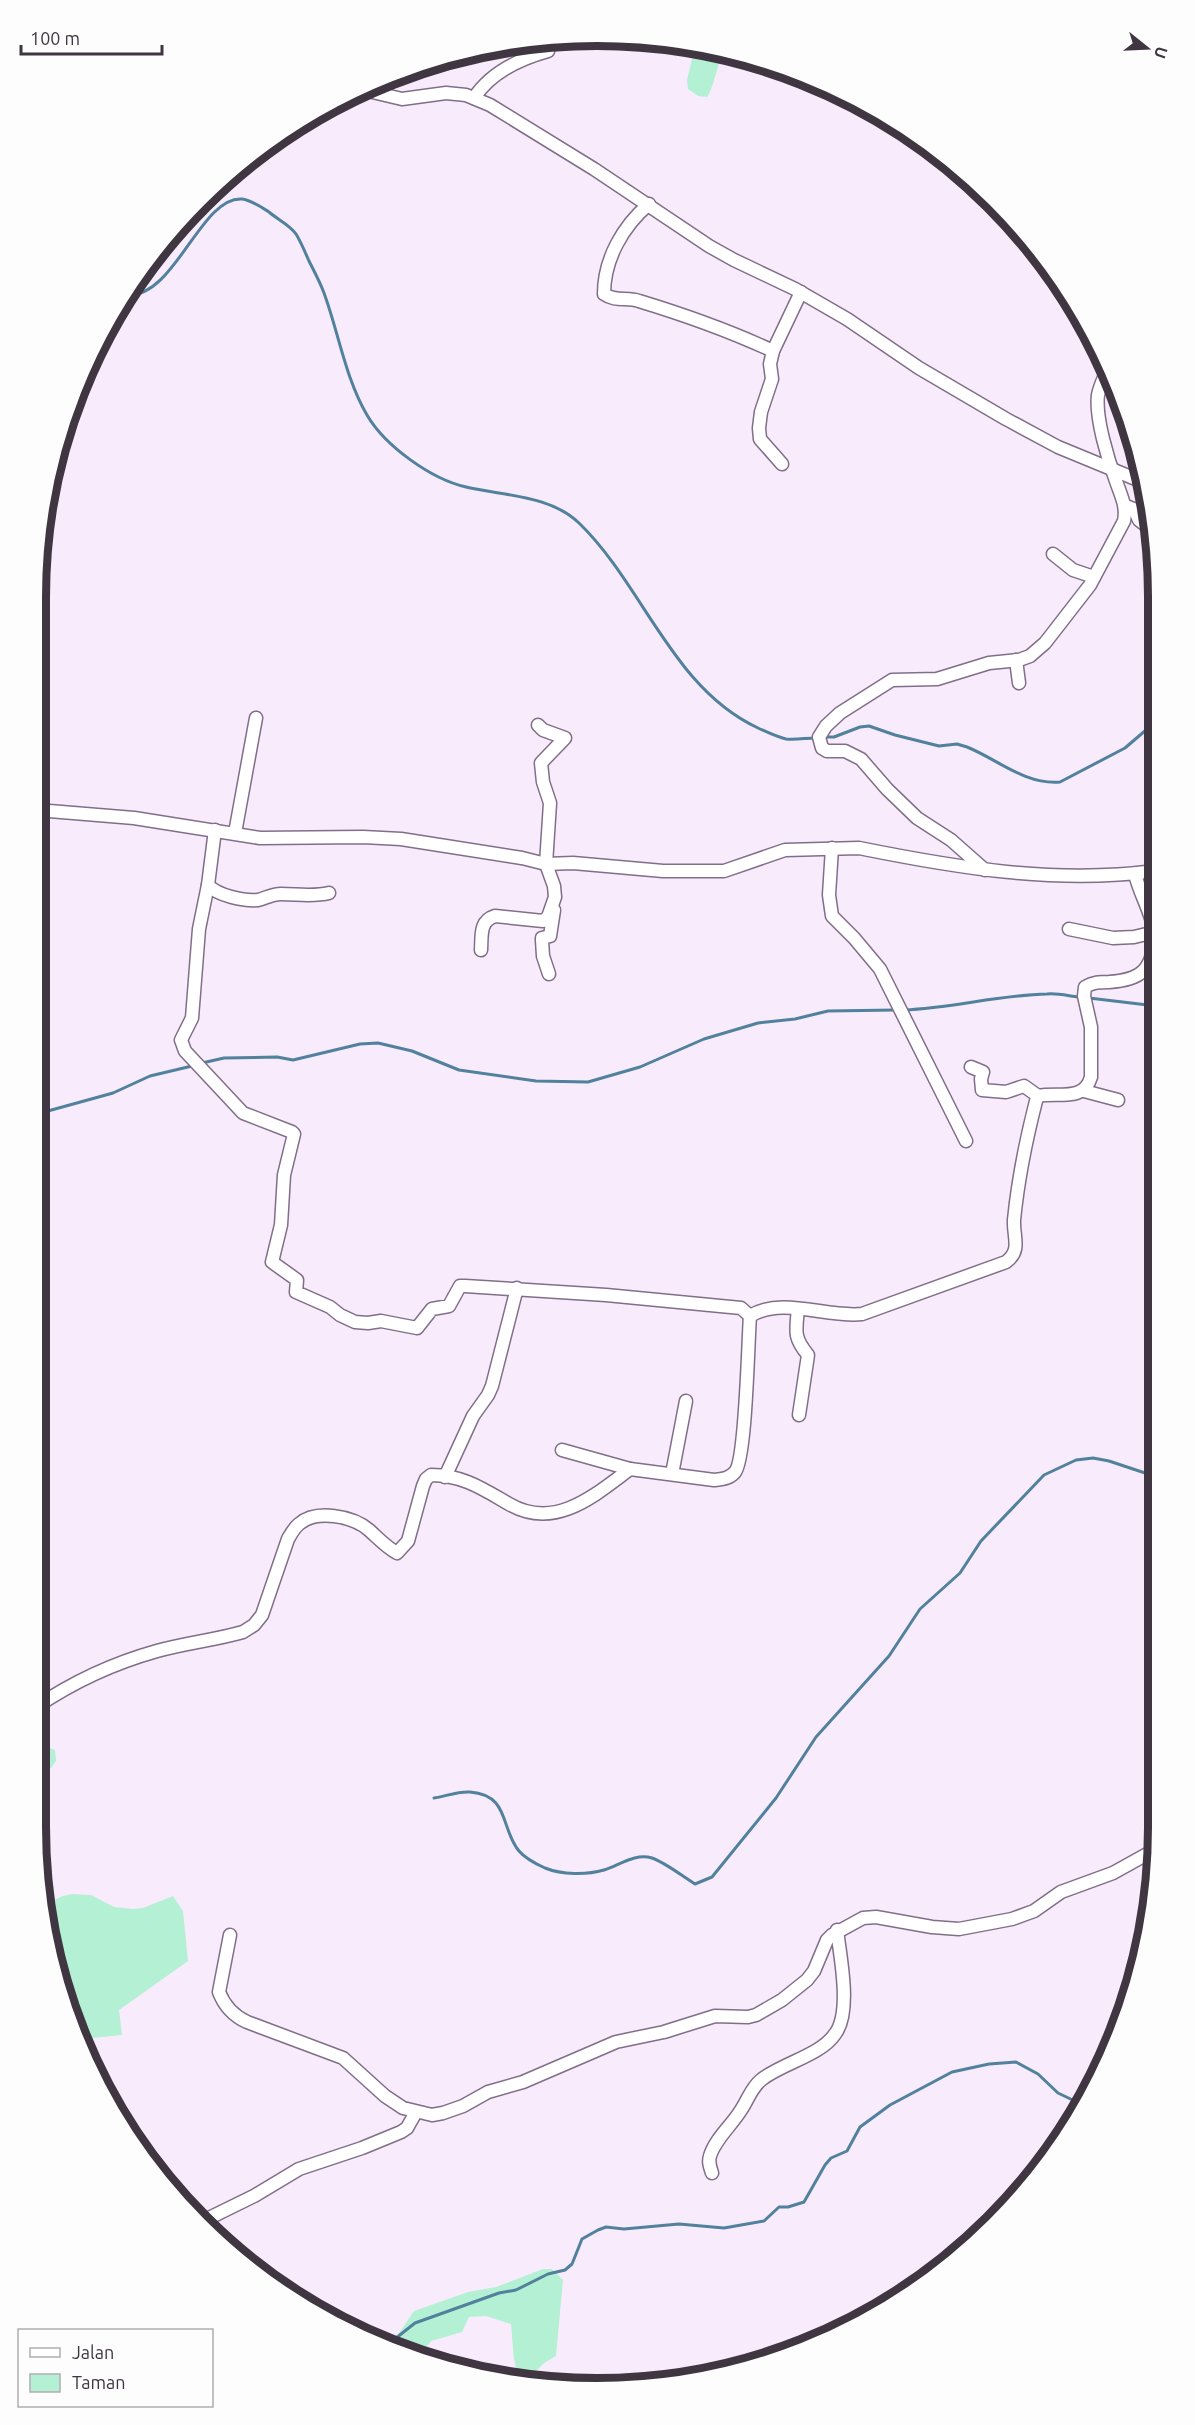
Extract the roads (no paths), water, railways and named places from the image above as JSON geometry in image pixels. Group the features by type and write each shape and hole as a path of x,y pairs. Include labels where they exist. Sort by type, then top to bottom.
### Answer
{"street":[{"path":"474,98 482,85 493,75 518,62 548,51"},
{"path":"376,93 402,99 446,93 466,95 490,105 559,146 734,260 801,292 847,319 919,368 1006,419 1058,447 1135,479"},
{"path":"649,204 625,228 608,268 604,294 611,298 638,300 709,324 773,351"},
{"path":"782,464 759,435 761,412 772,379 770,364 773,351 801,292"},
{"path":"986,871 951,840 910,812 861,759 845,751 827,751 822,748 819,737 825,726 840,713 892,680 937,679 989,663 1016,660 1030,656 1045,643 1094,577 1124,521 1126,506 1111,468 1099,414 1098,396 1103,379"},
{"path":"1126,506 1134,509 1139,520 1144,524"},
{"path":"1053,554 1073,570 1094,577"},
{"path":"1016,660 1019,683"},
{"path":"235,834 256,718"},
{"path":"537,725 543,730 565,738 541,763 543,782 550,803 546,864 554,886 555,897 551,934 542,940 543,956 549,974"},
{"path":"46,811 134,818 260,838 363,837 401,840 522,858 546,864 573,863 663,871 713,872 738,867 785,850 860,848 986,871 1035,875 1148,872"},
{"path":"215,830 208,885 199,929 192,1018 181,1040 185,1051 238,1109 258,1120 294,1134 284,1175 281,1225 272,1262 296,1278 298,1282 296,1292 330,1307 355,1322 381,1321 417,1328 432,1309 450,1306 460,1286 517,1288 741,1308 750,1316"},
{"path":"832,848 829,895 832,916 880,969 966,1141"},
{"path":"1135,874 1148,914"},
{"path":"208,885 215,891 258,900 272,894 318,896 329,893"},
{"path":"481,950 482,928 485,920 495,916 543,921 548,917 555,897"},
{"path":"1069,929 1113,938 1148,936"},
{"path":"1084,1091 1091,1077 1091,1027 1084,996 1085,987 1095,983 1129,980 1142,974 1148,966"},
{"path":"971,1067 983,1072 982,1090 995,1093 1024,1086 1038,1096 1084,1091 1118,1100"},
{"path":"750,1316 761,1309 798,1309 851,1316 862,1314 1006,1262 1013,1257 1017,1245 1014,1221 1022,1165 1038,1096"},
{"path":"445,1476 472,1416 492,1386 517,1288"},
{"path":"798,1309 798,1344 808,1355 799,1415"},
{"path":"562,1450 630,1469 714,1480 726,1479 735,1472 739,1464 743,1435 750,1316"},
{"path":"672,1474 686,1401"},
{"path":"46,1700 68,1686 104,1670 156,1652 243,1632 254,1625 262,1615 288,1539 304,1521 324,1516 348,1518 368,1530 397,1553 408,1541 426,1479 431,1475 445,1476 486,1489 519,1509 552,1514 576,1507 630,1469"},
{"path":"230,1935 219,1992 226,2005 237,2017 343,2058 385,2097 403,2108 432,2115 455,2110 488,2092 523,2082 616,2042 664,2032 715,2016 748,2018 756,2015 782,2000 807,1980 814,1971 827,1940 837,1930 863,1918 876,1917 948,1929 1012,1919 1034,1911 1061,1892 1113,1873 1147,1854"},
{"path":"712,2174 709,2163 713,2150 740,2113 757,2084 836,2034 841,2017 844,1988 837,1930"},
{"path":"209,2218 254,2196 299,2169 401,2132 407,2128 416,2112"}],"waterway":[{"path":"138,293 145,291 160,280 213,213 227,202 242,199 269,212 290,228 300,240 324,293 359,401 375,427 385,438 410,460 452,483 541,502 567,514 579,523 602,548 681,662 703,688 728,710 768,733 786,739 816,738"},
{"path":"823,737 834,737 869,726 939,746 957,744 1023,775 1047,782 1060,782 1125,748 1148,729"},
{"path":"904,1010 1029,995 1055,994 1079,997"},
{"path":"1089,998 1148,1005"},
{"path":"202,1063 224,1058 277,1057 293,1060 360,1044 378,1043 412,1051 459,1070 536,1081 588,1082 640,1067 704,1039 758,1023 795,1019 828,1011 895,1010"},
{"path":"46,1112 113,1093 150,1076 192,1066"},
{"path":"434,1798 470,1792 483,1794 492,1799 498,1806 519,1851 534,1863 552,1870 567,1873 590,1873 634,1858 646,1857 663,1863 695,1884 712,1877 776,1798 816,1737 889,1656 920,1609 960,1573 981,1541 1044,1475 1076,1460 1093,1458 1148,1474"},
{"path":"394,2340 415,2323 499,2293 516,2290 548,2274 565,2270 572,2264 582,2239 606,2227 624,2229 679,2224 724,2228 764,2221 779,2207 804,2202 825,2165 831,2158 847,2151 860,2127 890,2105 952,2072 989,2064 1016,2062 1038,2074 1058,2093 1076,2102"}]}
